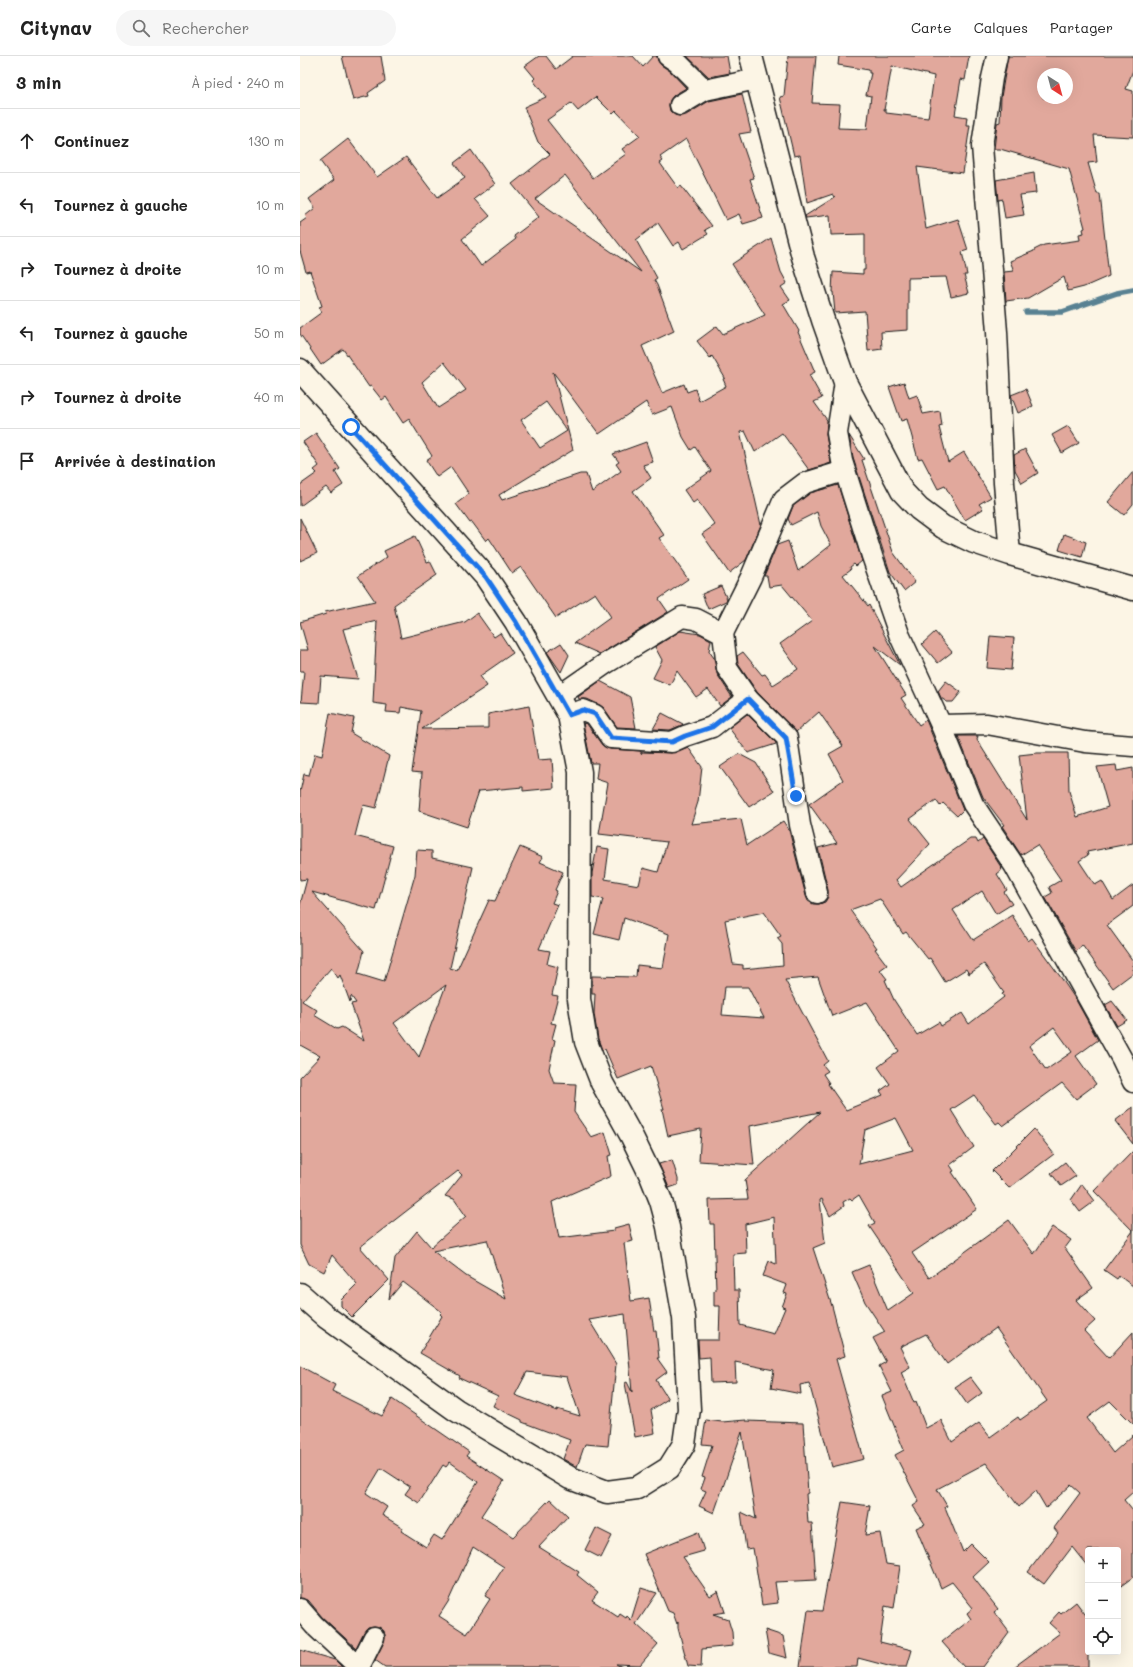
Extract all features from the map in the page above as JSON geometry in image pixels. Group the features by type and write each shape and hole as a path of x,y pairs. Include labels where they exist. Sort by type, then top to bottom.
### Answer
{"street":[{"path":"668,56 705,90"},
{"path":"751,56 804,257 823,320 845,382 902,491 919,509 944,527 968,539 1010,554 1133,588"},
{"path":"997,56 992,78 982,146 996,325 1004,483 1010,554"},
{"path":"680,105 705,90 757,79"},
{"path":"300,370 486,577 516,622 569,715 580,772 579,999 586,1042 602,1084 632,1137 651,1176 661,1201 668,1227 684,1318 689,1409 684,1444 669,1468 637,1488 607,1492 570,1478 456,1410 326,1317 300,1294"},
{"path":"845,382 837,433 844,471 899,634 941,725 973,804 1014,865 1127,1062 1133,1082"},
{"path":"817,893 800,825 786,738 748,699 727,668 723,633 751,577 784,499 805,483 844,471"},
{"path":"559,696 605,664 682,617 696,619 723,633"},
{"path":"569,715 583,710 595,714 611,738 672,742 712,727 748,699"},
{"path":"941,725 987,724 1085,742 1133,746"},
{"path":"300,1609 314,1625 359,1667 374,1637"}],"building":[{"path":"342,56 381,56 385,81 368,93 369,96 353,100"},
{"path":"539,56 546,56 556,69 573,56 633,56 643,67 653,56 657,56 661,65 670,71 686,88 674,95 670,100 670,111 675,115 680,116 686,115 709,101 742,94 751,132 739,134 754,178 750,179 763,218 743,224 739,214 726,220 686,139 660,157 663,161 660,163 678,188 681,186 712,226 705,230 708,234 683,249 679,242 673,246 658,223 636,240 657,278 654,280 674,331 642,346 662,393 684,384 687,392 695,389 699,401 726,386 723,379 725,378 712,356 710,358 697,341 717,326 723,334 765,315 732,264 771,238 781,272 787,283 781,287 790,300 783,304 799,331 798,332 815,372 809,375 822,398 814,402 827,420 826,435 831,463 809,470 782,433 755,452 745,431 740,432 761,525 746,560 729,573 702,534 715,525 697,500 693,503 684,490 711,471 695,447 691,450 683,437 672,407 652,415 646,402 599,434 553,372 573,450 499,495 502,500 580,474 586,474 592,492 621,471 616,464 619,462 613,454 646,442 653,462 643,465 651,478 633,491 664,535 659,538 688,579 659,599 668,612 600,654 575,643 611,617 595,593 556,618 521,567 512,573 489,538 486,541 472,522 470,523 456,504 469,494 451,467 437,477 426,460 432,456 409,419 403,423 386,397 382,400 371,386 369,387 343,349 321,365 300,334 300,328 322,312 319,307 322,306 310,271 306,272 300,251 300,223 307,218 305,216 315,208 309,199 334,180 320,161 348,139 377,177 406,157 437,198 465,178 454,163 471,150 495,184 475,199 490,216 462,239 481,266 516,239 514,236 539,217 512,184 550,154 538,142 524,107 546,97 533,80 535,78 525,66","holes":["596,97 613,114 616,111 640,136 622,149 626,154 593,178 547,120 571,103 578,111","565,175 641,272 535,199","444,362 466,390 438,408 422,382","546,402 567,431 540,448 521,420"]},
{"path":"687,56 727,56 730,73 709,77"},
{"path":"788,56 816,56 812,103 840,104 838,128 867,129 871,96 866,95 871,73 869,73 869,70 838,65 839,56 969,56 965,80 961,79 955,115 967,117 966,125 970,125 963,173 917,167 926,229 958,219 968,250 962,252 967,275 964,275 969,293 951,297 946,277 908,278 908,330 881,332 882,349 868,351 865,311 835,313 832,292 833,272 863,274 863,270 865,270 865,234 831,235 830,215 806,218 805,216 835,197 833,194 807,203 800,155 794,156 780,97 784,96","holes":["892,66 934,76 928,118 886,113 886,110 884,110"]},
{"path":"1008,56 1133,56 1133,70 1126,89 1133,91 1133,137 1094,135 1097,162 1088,163 1097,194 1100,194 1109,276 1084,287 1068,291 1064,277 1028,298 1006,301 1004,272 1014,271 1010,261 1044,245 1080,240 1079,234 1084,233 1083,229 1085,228 1069,169 1000,149 994,149 997,123 1000,122 1001,97"},
{"path":"1034,173 1036,193 1020,195 1024,215 1005,218 1002,199 998,200 996,180"},
{"path":"904,382 909,398 917,395 923,414 940,411 942,426 939,427 948,462 964,452 991,497 979,504 983,509 965,520 945,486 938,489 922,458 918,459 907,419 901,421 889,387"},
{"path":"1026,389 1033,406 1018,413 1011,395"},
{"path":"1068,426 1079,443 1062,453 1052,435"},
{"path":"316,433 340,469 335,472 343,485 331,493 326,487 300,506 300,485 317,473 314,470 319,466 303,442"},
{"path":"849,435 864,459 862,460 893,552 915,582 904,591 890,572 853,458"},
{"path":"1025,449 1038,473 1022,483 1015,470 1014,455"},
{"path":"1133,472 1133,504 1124,515 1108,502"},
{"path":"838,485 862,561 856,566 854,564 850,567 851,569 843,575 868,606 869,605 900,665 875,646 906,695 901,698 919,725 926,720 963,810 957,816 943,803 940,806 936,800 910,819 930,844 896,880 901,887 970,839 976,839 978,843 983,839 1001,867 1000,868 1002,870 997,874 1007,890 1004,892 1012,904 996,914 982,891 953,910 973,940 1012,915 1028,941 1032,938 1062,979 1076,1000 1098,1040 1076,1056 1096,1084 1076,1099 1062,1083 1003,1126 999,1122 996,1124 974,1095 951,1110 974,1147 950,1165 954,1171 952,1172 977,1209 912,1253 929,1278 1009,1220 1034,1254 1052,1227 1071,1240 1065,1248 1093,1288 1076,1300 1095,1321 1084,1331 1109,1358 1133,1332 1133,1424 1110,1401 1087,1418 1113,1453 1133,1435 1133,1492 1124,1500 1133,1511 1133,1577 1121,1586 1121,1547 1085,1547 1085,1563 1072,1547 1044,1584 1028,1572 1058,1533 1054,1528 1080,1493 1071,1485 1046,1508 1036,1491 1019,1507 986,1463 937,1489 947,1506 945,1507 963,1552 971,1544 989,1562 973,1577 998,1609 994,1612 1009,1632 983,1667 964,1667 942,1642 971,1619 967,1613 973,1608 952,1582 941,1588 916,1528 925,1524 913,1506 919,1502 895,1455 904,1450 882,1396 892,1392 879,1366 886,1362 873,1338 885,1332 865,1302 852,1272 869,1265 888,1311 914,1293 869,1226 875,1223 859,1195 852,1200 850,1198 843,1202 844,1206 830,1216 822,1199 820,1200 825,1243 813,1248 832,1306 845,1356 836,1359 864,1459 832,1467 809,1383 800,1385 801,1394 771,1388 774,1370 735,1362 736,1382 711,1383 710,1357 699,1358 698,1340 719,1340 720,1306 714,1306 714,1291 716,1290 714,1224 710,1224 709,1200 748,1199 745,1180 820,1112 750,1126 754,1165 699,1161 701,1129 668,1136 662,1109 664,1109 651,1066 618,1079 605,1049 602,1050 598,1039 594,1014 595,994 592,994 592,976 636,977 637,965 663,968 669,934 624,918 619,940 594,934 603,899 592,897 592,873 597,847 609,849 605,879 639,885 643,868 658,872 667,842 599,834 608,783 596,779 598,763 591,763 583,723 587,724 602,745 610,749 641,751 641,754 642,752 671,753 688,747 702,767 698,802 691,824 741,819 747,845 783,821 789,830 808,901 813,904 819,904 825,902 828,897 828,890 818,848 837,843 809,804 843,780 829,754 843,746 819,712 796,732 757,692 738,664 737,656 743,652 762,675 765,674 773,685 798,669 780,644 812,621 782,585 769,587 767,576 764,576 777,545 788,541 798,571 831,545 821,526 817,512 791,525 788,519 793,506 810,493","holes":["880,899 903,934 906,932 928,959 930,958 945,982 966,969 969,974 984,964 1004,993 1002,994 1004,997 969,1024 962,1013 941,1026 939,1022 917,1035 894,1000 885,980 887,979 880,970 887,965 850,910","764,912 781,936 777,938 782,944 783,965 743,969 743,965 733,964 725,920","818,977 832,1016 867,1002 899,1051 878,1067 890,1084 880,1091 883,1095 846,1110 823,1074 828,1071 823,1065 828,1061 785,980","725,987 748,987 764,1018 722,1015","1054,1027 1072,1052 1046,1070 1029,1046","896,1118 913,1150 859,1164 865,1130","774,1217 776,1264 769,1261 763,1276 787,1285 784,1293 787,1294 782,1307 785,1308 774,1334 740,1325 739,1290 734,1290 733,1254 746,1253 745,1224","996,1328 1047,1401 1020,1420 1018,1417 990,1437 979,1423 952,1442 941,1420 926,1428 916,1402 914,1403 901,1372 910,1367 900,1347 926,1334 947,1364"]},
{"path":"300,518 317,553 300,561"},
{"path":"1064,534 1086,542 1082,557 1059,550"},
{"path":"415,536 427,562 430,561 437,575 394,605 401,638 465,622 477,613 494,637 500,633 513,653 480,676 487,686 422,729 488,728 488,714 529,706 538,760 552,759 554,788 523,791 523,787 479,791 467,827 419,811 422,773 412,772 421,711 401,707 400,713 386,712 387,705 373,703 377,621 343,629 358,679 321,676 319,703 301,702 304,671 300,671 300,650 308,650 300,622 326,614 325,612 375,601 358,576 387,557 384,551"},
{"path":"721,586 727,599 726,601 708,609 702,594"},
{"path":"680,631 700,634 711,640 709,651 714,658 717,674 732,697 720,706 708,689 696,697 677,671 670,685 653,678 662,660 655,647"},
{"path":"935,632 952,652 938,663 922,644"},
{"path":"990,636 1014,638 1011,670 987,668"},
{"path":"561,643 569,655 561,672 547,652"},
{"path":"600,681 630,697 636,728 617,727 604,708 600,705 587,699 579,699 578,697"},
{"path":"946,681 961,692 953,702 947,702 941,698 938,691"},
{"path":"330,713 354,718 351,733 389,756 376,808 363,805 355,836 393,846 376,910 312,892 364,951 358,974 384,982 415,875 417,850 432,851 432,858 473,867 450,968 457,970 489,900 495,901 520,847 543,857 540,862 563,872 555,890 557,891 552,903 558,905 539,949 550,951 547,964 558,967 552,995 558,996 551,1023 556,1024 552,1039 555,1040 549,1069 554,1083 576,1084 574,1112 591,1137 605,1132 612,1155 608,1156 611,1176 552,1202 559,1238 614,1231 614,1228 629,1224 633,1241 624,1243 631,1301 649,1298 654,1331 656,1331 659,1358 657,1358 667,1372 656,1380 668,1399 651,1410 655,1433 635,1437 625,1383 627,1382 632,1392 625,1314 589,1320 616,1364 608,1446 585,1444 577,1467 563,1459 570,1440 522,1422 522,1420 493,1406 498,1396 459,1378 460,1376 420,1353 442,1316 440,1314 442,1312 403,1282 389,1299 395,1258 417,1231 431,1247 466,1216 454,1199 445,1196 462,1175 458,1171 360,1247 389,1280 352,1317 341,1306 341,1300 357,1284 332,1255 324,1272 309,1264 300,1245 300,1077 320,1056 300,1045 300,905 307,879 300,880 300,792 304,774 309,775 315,754 322,756","holes":["331,968 338,978 340,975 350,1002 351,996 356,1003 351,1004 364,1041 342,1027 337,1029 314,1015 317,1010 302,1001","446,985 419,1057 394,1023","487,1240 506,1299 466,1276 433,1251","527,1372 567,1377 580,1416 557,1409 557,1411 515,1395"]},
{"path":"662,713 683,724 670,730 653,729"},
{"path":"747,714 776,744 748,753 729,728"},
{"path":"958,736 978,736 977,740 1027,820 1019,755 1037,753 1068,753 1069,791 1077,817 1108,807 1097,767 1116,765 1117,771 1133,768 1133,843 1087,852 1088,855 1079,861 1095,885 1102,881 1113,900 1133,885 1133,906 1107,925 1133,961 1133,973 1113,988 1082,945 1076,952 1045,897 1052,893 1049,887 1061,880 1037,845 1021,855 1002,826 1004,825 983,797"},
{"path":"739,754 756,763 774,791 749,807 720,767"},
{"path":"1112,1001 1127,1020 1117,1026 1105,1005"},
{"path":"1133,1107 1133,1144 1115,1121"},
{"path":"1034,1129 1054,1154 1009,1188 992,1171"},
{"path":"1133,1151 1133,1231 1094,1191"},
{"path":"672,1160 678,1179 678,1185 669,1188 659,1164"},
{"path":"1065,1162 1076,1176 1061,1186 1051,1173"},
{"path":"1082,1184 1095,1201 1080,1212 1071,1200"},
{"path":"1133,1231 1133,1286 1119,1276 1117,1279 1104,1270"},
{"path":"300,1366 335,1385 332,1391 382,1416 392,1399 469,1452 466,1456 504,1481 481,1516 513,1537 550,1499 568,1516 539,1547 579,1572 577,1575 598,1592 592,1600 618,1617 620,1614 626,1618 627,1616 631,1620 641,1588 657,1593 636,1624 658,1644 640,1665 616,1664 622,1667 385,1667 375,1660 384,1642 384,1631 379,1627 368,1627 356,1648 322,1617 309,1601 300,1598","holes":["450,1462 478,1482 442,1540 434,1535 426,1547 401,1531 403,1528 382,1515 387,1507 366,1493 381,1468 410,1487 405,1494 419,1503 443,1465 446,1467","473,1547 504,1567 485,1596 490,1599 467,1634 439,1616 448,1602"]},
{"path":"970,1377 982,1393 967,1404 955,1387"},
{"path":"706,1420 722,1422 746,1420 803,1423 808,1493 806,1494 808,1523 812,1523 816,1580 775,1582 778,1603 762,1605 753,1548 746,1549 741,1512 756,1519 742,1432 714,1513 699,1506 706,1491 701,1489 705,1478 702,1477 712,1445 702,1444"},
{"path":"842,1502 870,1506 865,1535 880,1533 886,1564 900,1566 894,1608 885,1606 880,1642 912,1650 907,1667 892,1667 858,1658 857,1667 800,1667 808,1610 822,1611"},
{"path":"596,1528 612,1536 601,1558 585,1550"},
{"path":"698,1532 704,1551 683,1557 710,1596 718,1591 725,1612 713,1614 728,1619 732,1632 733,1646 702,1649 701,1667 688,1666 678,1628 678,1622 677,1624 673,1613 668,1611 644,1554"},
{"path":"1076,1602 1085,1614 1085,1655 1088,1655 1088,1667 1014,1667 1060,1633 1049,1623 1059,1612 1061,1614"},
{"path":"765,1630 783,1636 787,1658 769,1653"},
{"path":"300,1650 335,1660 342,1667 300,1667"}],"waterway":[{"path":"1026,312 1062,312 1117,293 1133,290"}],"route":[{"path":"351,427 486,577 516,622 569,715 583,710 595,714 611,738 672,742 712,727 748,699 786,738 796,796"}]}
